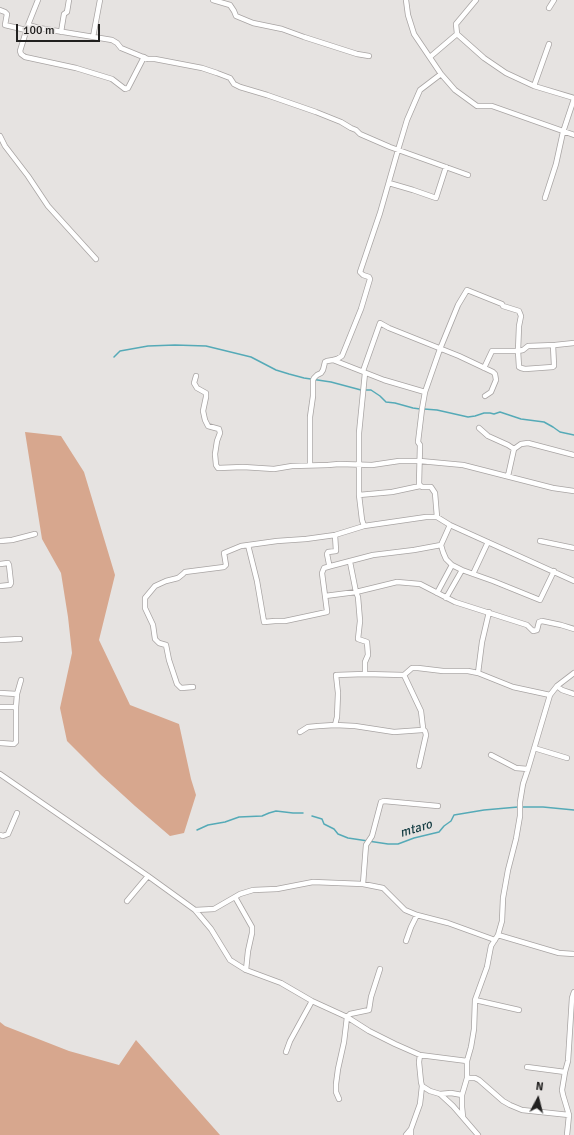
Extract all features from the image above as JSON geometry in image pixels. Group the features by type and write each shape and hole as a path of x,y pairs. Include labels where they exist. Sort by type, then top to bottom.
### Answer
{"street":[{"path":"38,0 26,30 20,51 25,57 76,68 112,79 125,89 128,88 144,57"},
{"path":"61,32 64,14 67,12 69,0"},
{"path":"93,37 100,0"},
{"path":"213,0 230,5 236,16 248,22 282,30 357,54 369,56"},
{"path":"406,0 408,15 414,34 440,74 455,90 477,106 492,106 574,135"},
{"path":"476,0 456,24 457,34 484,58 506,73 534,86 574,99 563,132 556,164 545,198"},
{"path":"549,8 554,0"},
{"path":"0,10 6,14 5,25 26,30"},
{"path":"28,25 112,40 121,48 144,57 202,68 217,73 230,78 234,84 240,87 334,119 356,130 360,134 398,150 468,175"},
{"path":"430,57 457,34"},
{"path":"534,86 549,44"},
{"path":"310,465 310,417 314,379 316,375 321,373 325,362 342,356 361,309 370,279 360,272 389,183 407,120 419,92 440,74"},
{"path":"0,136 3,146 28,176 48,206 96,259"},
{"path":"389,183 436,198 446,167"},
{"path":"420,486 420,445 418,442 425,392 440,349 458,305 467,290 519,312 521,316 518,351 519,367 552,368 554,366 553,345"},
{"path":"364,526 359,495 359,433 364,372 380,323 493,372 496,380 491,392 485,396"},
{"path":"484,368 492,351 518,351 523,350 528,346 574,343"},
{"path":"333,360 425,392"},
{"path":"196,376 194,384 197,388 206,393 203,411 205,420 208,426 219,429 220,434 217,441 215,454 216,465 218,468 243,467 274,469 310,465 359,465 399,461 420,461 463,466 553,488 574,491"},
{"path":"479,428 488,436 514,449"},
{"path":"508,476 514,449 521,444 528,443 574,455"},
{"path":"359,495 392,492 420,486 422,488 431,487 435,493 436,517"},
{"path":"193,687 181,688 177,684 166,645 159,643 155,639 153,626 145,608 145,598 155,586 178,578 185,572 226,566 224,553 241,546 335,535 364,526 426,517 436,517 450,525 574,581"},
{"path":"450,525 441,545 446,558 452,565 462,570 540,600 554,571"},
{"path":"0,541 12,540 35,534"},
{"path":"331,566 329,564 327,553 336,551 335,535"},
{"path":"540,541 574,548"},
{"path":"473,574 488,542"},
{"path":"248,545 257,580 264,622 285,621 325,613 328,611 322,571 324,568 373,555 441,545"},
{"path":"350,562 358,597 360,621 358,639 367,642 368,655 365,662 365,674"},
{"path":"0,564 8,563 11,583 10,585 0,586"},
{"path":"437,593 452,565"},
{"path":"446,598 462,570"},
{"path":"325,596 356,592 397,582 420,584 455,602 527,625 533,631 537,630 539,622 542,621 574,629"},
{"path":"478,673 482,642 489,612"},
{"path":"0,640 20,639"},
{"path":"335,725 337,717 338,693 336,675 404,675 412,668 443,671 468,671 478,673 513,686 550,695"},
{"path":"463,1116 462,1095 467,1078 467,1061 474,1029 475,1000 487,967 491,946 498,935 502,922 508,870 516,839 523,784 550,695 557,686 574,673"},
{"path":"404,675 421,712 423,729 426,731 420,766"},
{"path":"0,743 14,744 16,742 17,694 21,680"},
{"path":"557,686 562,690 574,694"},
{"path":"0,693 17,694"},
{"path":"0,707 16,707"},
{"path":"300,732 308,728 335,725 394,732 423,729"},
{"path":"534,748 567,758"},
{"path":"491,755 516,768 528,769"},
{"path":"0,774 195,910 211,929 230,960 246,970 280,983 312,1001 347,1017 369,1031 420,1055 467,1061"},
{"path":"364,884 366,845 372,836 382,802 438,806"},
{"path":"0,834 3,836 8,834 17,813"},
{"path":"127,901 148,876"},
{"path":"195,910 214,909 235,896 253,890 277,889 313,882 364,884 383,888 405,910 448,923 495,940"},
{"path":"235,896 252,926 246,970"},
{"path":"406,942 417,914"},
{"path":"498,935 559,953 574,954"},
{"path":"339,1099 336,1092 336,1084 347,1017 350,1014 369,1010 371,997 380,969"},
{"path":"567,1135 569,1115 562,1090 572,1045 574,992"},
{"path":"475,1000 519,1010"},
{"path":"286,1052 290,1041 312,1001"},
{"path":"411,1135 411,1129 420,1104 422,1086 419,1062 420,1055"},
{"path":"527,1067 565,1072"},
{"path":"467,1078 475,1078 479,1080 510,1105 522,1110 569,1115"},
{"path":"422,1086 430,1091 440,1094 451,1093 462,1095"},
{"path":"440,1094 463,1116 478,1135"},
{"path":"406,1135 411,1129"}],"shaded area":[{"path":"25,432 61,436 84,472 115,575 99,640 130,705 179,724 196,795 184,833 170,836 101,775 67,741 60,708 72,653 68,617 61,573 42,539"},
{"path":"0,1022 5,1026 69,1051 119,1065 136,1040 220,1135 0,1135"}],"waterway":[{"path":"114,357 120,351 148,346 206,346 251,357 276,370 289,374 331,382 361,390"},
{"path":"365,390 371,390 386,402 420,409"},
{"path":"424,409 437,410 468,417 484,413 494,414 500,412 521,419 544,422 560,432 574,435"},
{"name":"mtaro","path":"312,816 322,819 324,824 334,829 338,834 348,838 398,844 414,838 439,832 451,821 454,815 484,810 518,807"},
{"name":"mtaro","path":"522,807 543,807 574,810"},
{"name":"mtaro","path":"197,830 208,825 225,822 239,817 262,816 276,811 303,813"}]}
